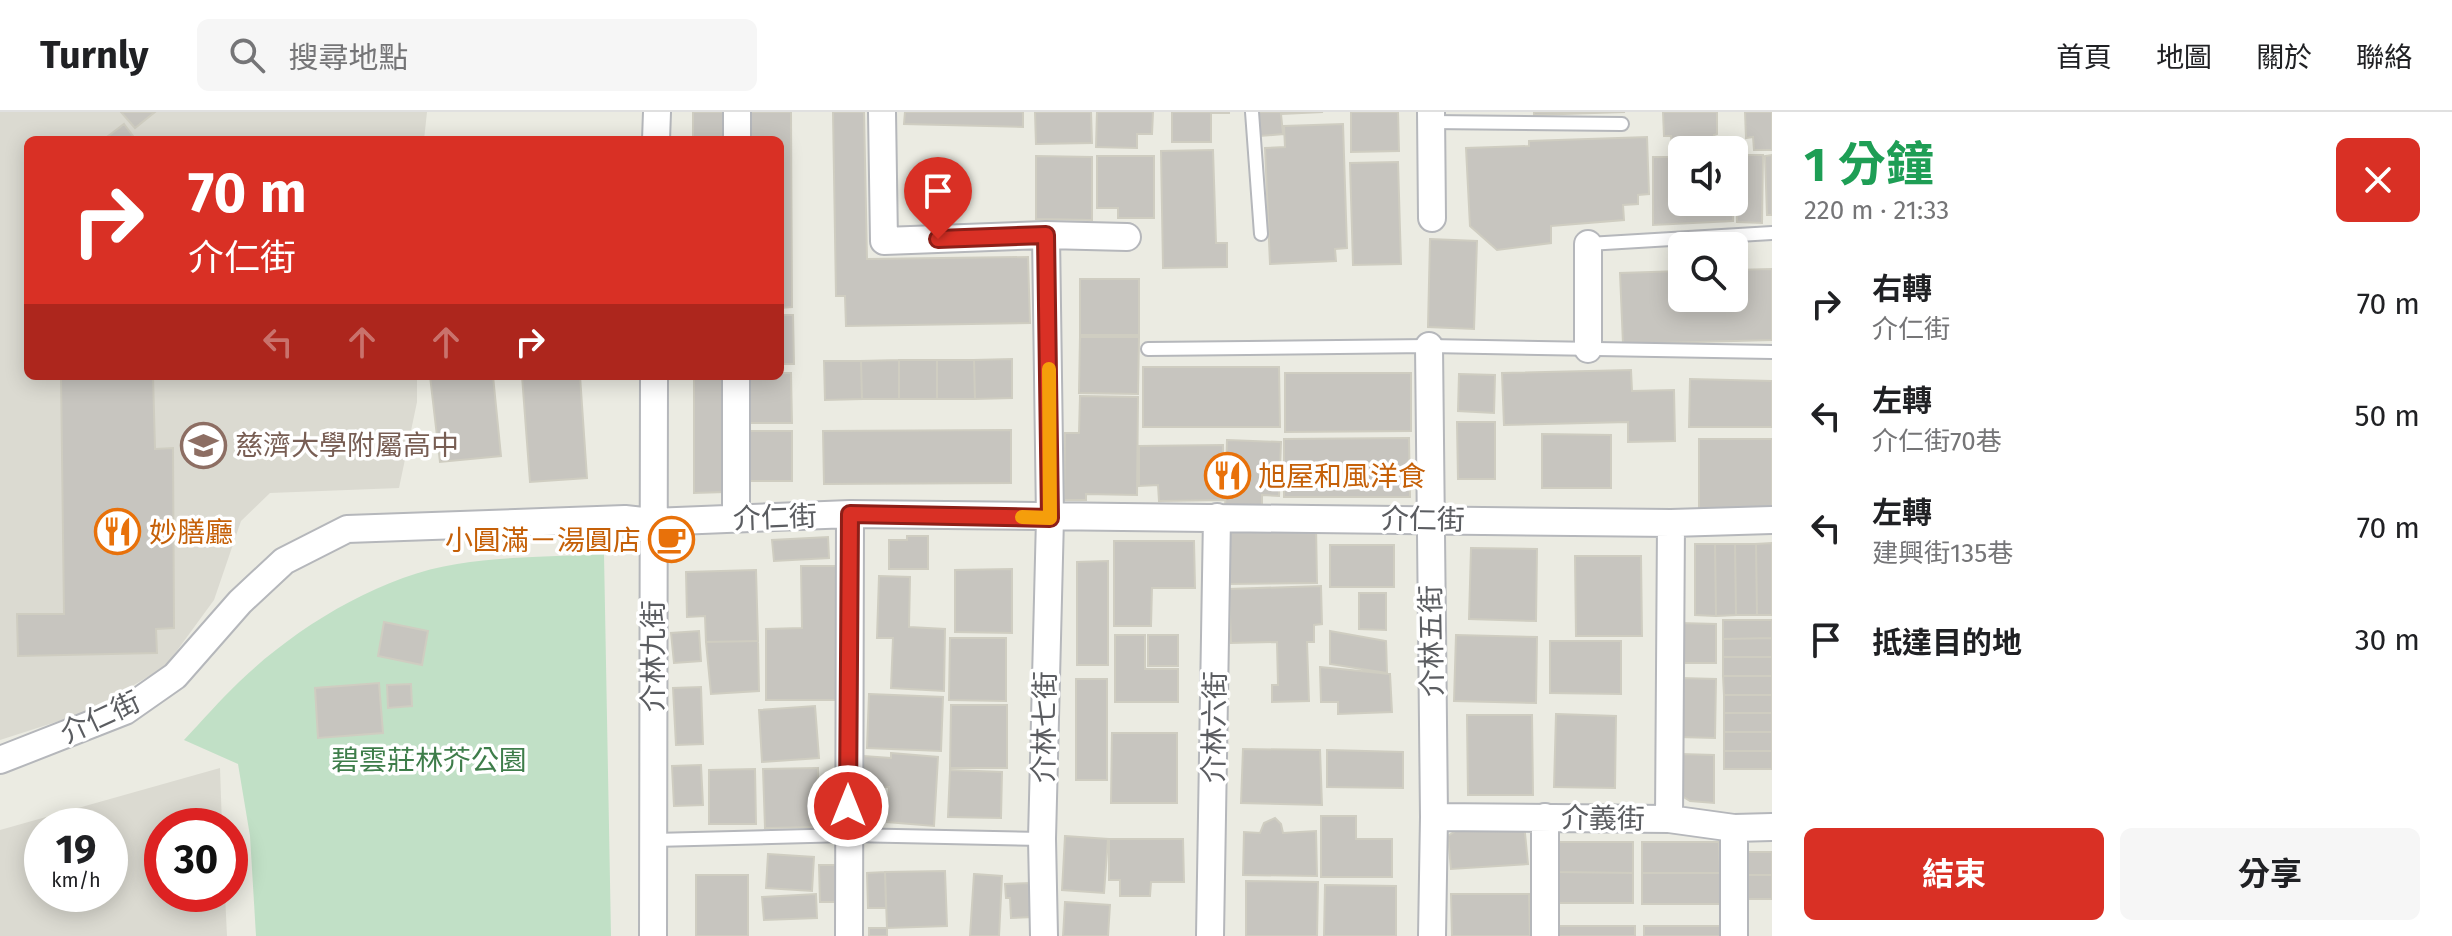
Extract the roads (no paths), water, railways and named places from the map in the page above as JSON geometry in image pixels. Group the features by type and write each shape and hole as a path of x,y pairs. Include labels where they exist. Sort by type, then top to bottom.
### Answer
{"street":[{"path":"656,136 657,112"},
{"path":"737,112 737,136"},
{"path":"882,112 884,241 1046,235 1127,237"},
{"path":"1431,117 1432,218"},
{"name":"介林七街","path":"1044,936 1042,839 1050,518 1046,235"},
{"path":"1588,244 1588,349"},
{"name":"介林五街","path":"1429,346 1434,817 1432,936"},
{"name":"介林九街","path":"653,936 654,380"},
{"path":"736,380 736,518"},
{"path":"849,936 850,514"},
{"name":"介仁街","path":"0,760 125,711 175,676 240,602 284,561 347,529 850,514 1671,523 1772,520"},
{"name":"介林六街","path":"1210,936 1217,517"},
{"path":"1669,819 1671,523"},
{"name":"介義街","path":"1434,817 1669,819 1734,828 1772,827"},
{"path":"1545,817 1545,936"},
{"path":"1734,828 1734,936"}],"lane":[{"path":"1252,112 1261,234"},
{"path":"1431,117 1622,124"},
{"path":"1588,244 1772,233"},
{"path":"1148,349 1429,346 1772,352"},
{"path":"654,840 848,835 1042,839"}],"place":[{"name":"慈濟大學附屬高中","path":"204,445"},
{"name":"旭屋和風洋食","path":"1227,476"},
{"name":"妙膳廳","path":"118,532"},
{"name":"小圓滿－湯圓店","path":"672,540"}],"park label":[{"name":"碧雲莊林芥公園","path":"429,760"}]}
